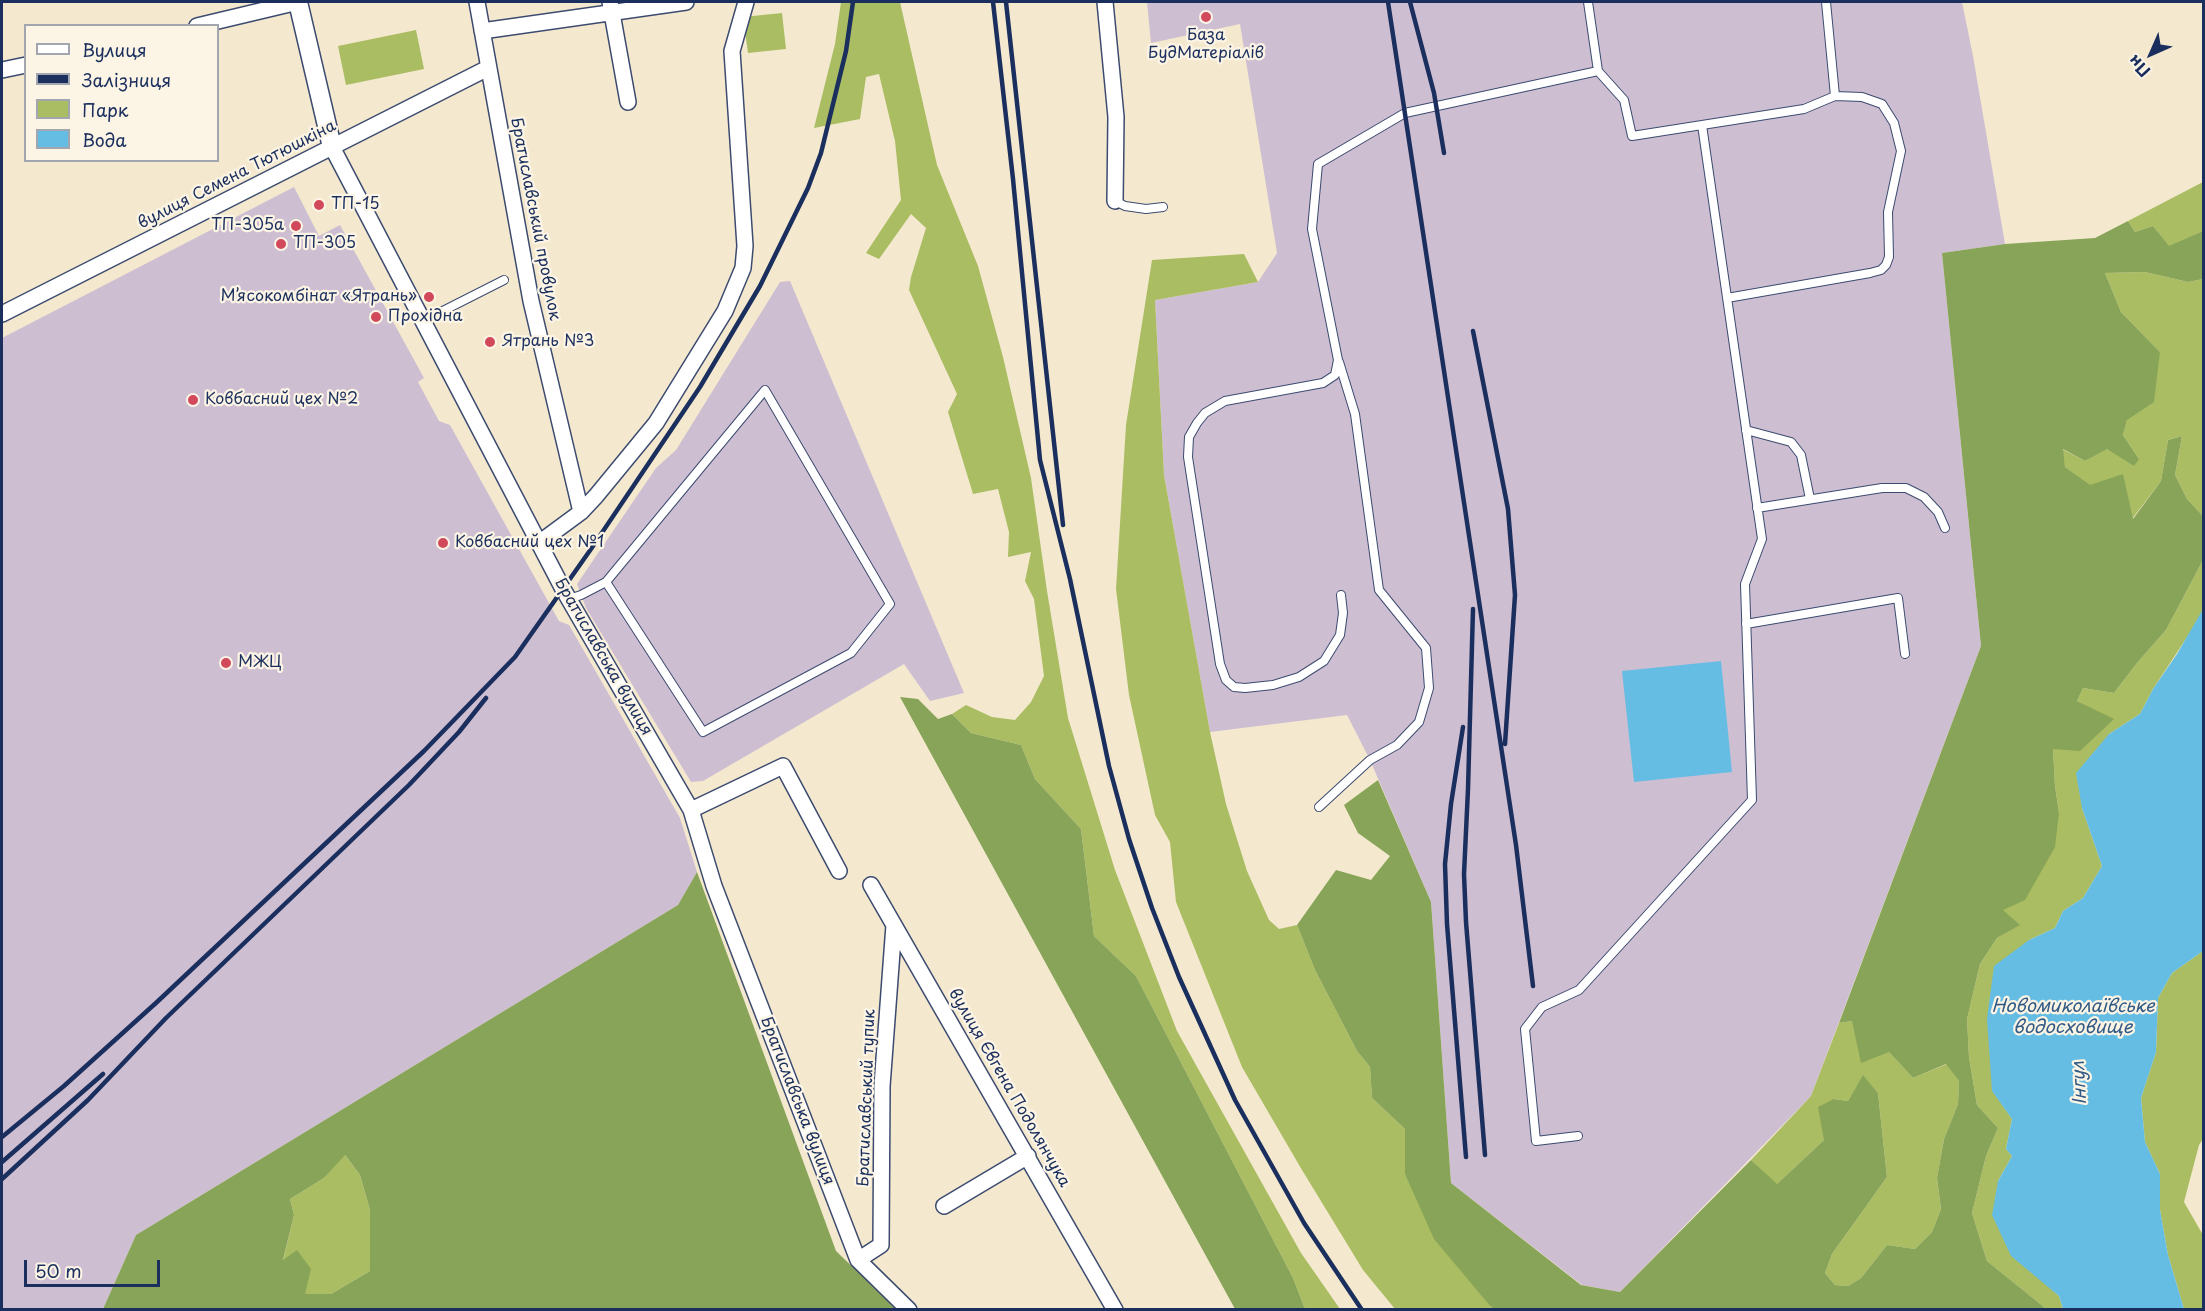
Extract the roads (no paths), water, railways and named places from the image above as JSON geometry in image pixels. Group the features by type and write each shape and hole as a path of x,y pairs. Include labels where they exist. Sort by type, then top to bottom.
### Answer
{"street":[{"path":"205,24 298,2"},
{"name":"Братиславська вулиця","path":"298,2 332,147 569,599 691,810 714,886 858,1260 909,1310"},
{"name":"Братиславський провулок","path":"477,2 531,301 581,512"},
{"path":"482,31 611,6 686,2"},
{"path":"539,543 581,512 656,423 725,311 743,267 745,246 732,51 746,2"},
{"path":"1105,2 1116,117 1115,201"},
{"path":"611,6 628,102"},
{"path":"2,70 24,65"},
{"name":"вулиця Семена Тютюшкіна","path":"2,314 489,68"},
{"path":"691,810 783,766 839,871"},
{"name":"вулиця Євгена Подолянчука","path":"871,885 1115,1310"},
{"name":"Братиславський тупик","path":"858,1260 880,1245 882,1086 894,925"},
{"path":"944,1206 1028,1156"}],"lane":[{"path":"1588,2 1598,71 1624,100 1632,136 1804,110 1835,96 1862,97 1882,105 1894,123 1901,151 1888,212 1889,257 1886,265 1881,270 1870,273 1727,298"},
{"path":"1826,2 1835,96"},
{"path":"1319,807 1370,760 1397,745 1419,722 1429,688 1426,648 1379,590 1354,414 1338,360 1312,229 1318,164 1405,112 1598,71"},
{"path":"1578,1136 1536,1141 1525,1029 1542,1007 1579,990 1752,800 1745,584 1762,539 1702,125"},
{"path":"1115,201 1125,206 1146,209 1163,207"},
{"path":"423,321 504,280"},
{"path":"1338,360 1335,375 1323,383 1225,401 1205,412 1189,437 1188,457 1220,664 1227,680 1234,687 1273,685 1299,677 1324,661 1340,634 1343,613 1341,595"},
{"path":"569,599 581,596 606,582 765,390 890,604 851,653 703,732 606,582"},
{"path":"1746,430 1791,441 1801,455 1810,500"},
{"path":"1757,508 1882,488 1906,488 1924,497 1938,512 1946,528"},
{"path":"1746,624 1898,598 1905,654"}],"water":[{"name":"Новомиколаївське водосховище","path":"2203,609 2203,951 2172,973 2158,998 2156,1052 2141,1098 2145,1142 2160,1174 2160,1210 2168,1255 2184,1309 2063,1309 2059,1296 2011,1256 1992,1215 1998,1181 2012,1156 2006,1149 2012,1119 1992,1091 1987,1019 1994,966 2029,940 2055,928 2063,911 2083,898 2102,866 2082,808 2076,773 2109,734 2140,714"},
{"path":"1721,661 1732,772 1634,782 1622,671"}],"railway":[{"path":"2,1137 64,1086 157,1002 424,751 515,657 700,387 760,286 808,188 821,153 846,51 853,2"},
{"path":"993,2 1013,179 1040,460 1070,579 1109,766 1129,839 1152,908 1179,977 1235,1100 1304,1223 1362,1310"},
{"path":"1006,2 1063,525"},
{"path":"1388,2 1516,845 1533,986"},
{"path":"1410,2 1434,93 1444,153"},
{"path":"1473,331 1508,509 1515,595 1505,744"},
{"path":"1473,609 1464,874 1485,1155"},
{"path":"2,1179 88,1100 166,1018 409,785 459,732 486,698"},
{"path":"1463,727 1451,804 1445,864 1447,924 1466,1157"},
{"path":"2,1162 103,1074"}],"place":[{"name":"База БудМатеріалів","path":"1206,17"},
{"name":"ТП-15","path":"319,205"},
{"name":"ТП-305а","path":"296,226"},
{"name":"ТП-305","path":"281,244"},
{"name":"М’ясокомбінат «Ятрань»","path":"429,297"},
{"name":"Прохідна","path":"376,317"},
{"name":"Ятрань №3","path":"490,342"},
{"name":"Ковбасний цех №2","path":"193,400"},
{"name":"Ковбасний цех №1","path":"443,543"},
{"name":"МЖЦ","path":"226,663"}],"water label":[{"name":"Інгул","path":"2080,1083"}]}
